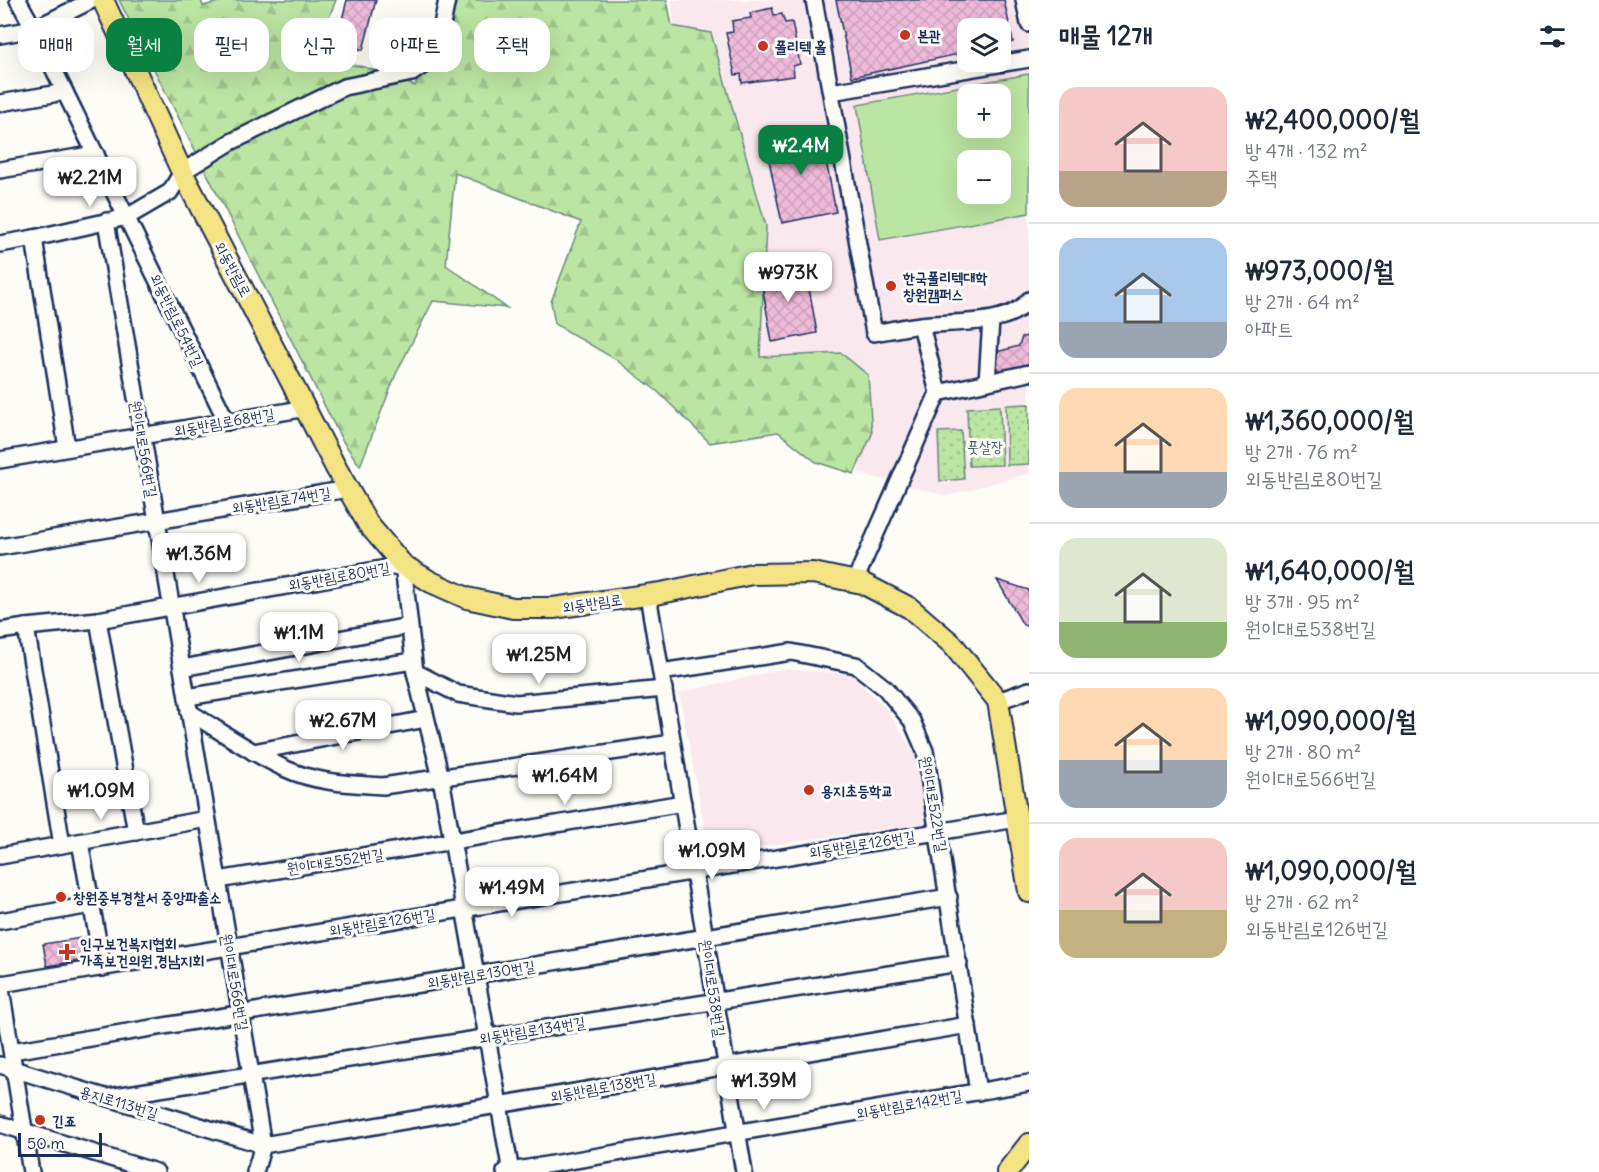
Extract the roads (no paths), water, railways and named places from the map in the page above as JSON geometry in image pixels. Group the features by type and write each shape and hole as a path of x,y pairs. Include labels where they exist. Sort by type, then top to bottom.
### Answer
{"main road":[{"name":"외동반림로","path":"103,0 182,172 348,489 369,524 403,565 431,582 467,597 513,608 553,608 648,595 752,574 813,573 862,583 910,608 952,644 998,701 1029,892"},
{"path":"1007,1172 1029,1143"}],"street":[{"name":"외동반림로54번길","path":"18,0 28,18"},
{"path":"56,18 92,0"},
{"path":"0,244 127,218 170,192 182,172 231,142 344,87 412,73 424,64 440,35 447,0"},
{"path":"814,0 874,333 921,325 991,320 1023,308 1029,300"},
{"path":"1024,0 1029,24"},
{"path":"0,35 18,32"},
{"path":"831,92 1029,59"},
{"name":"외동반림로54번길","path":"55,72 227,422"},
{"path":"0,103 65,92"},
{"path":"0,170 96,154"},
{"name":"원이대로566번길","path":"106,221 263,1145"},
{"path":"34,238 67,448"},
{"path":"987,382 991,320"},
{"path":"858,574 938,393 921,325"},
{"path":"938,393 1029,373"},
{"name":"외동반림로68번길","path":"0,460 307,408"},
{"name":"외동반림로74번길","path":"0,547 348,489"},
{"path":"403,565 414,666 441,778 509,1172"},
{"name":"외동반림로80번길","path":"0,631 98,621 403,565"},
{"name":"원이대로538번길","path":"648,595 744,1172"},
{"path":"98,621 136,832"},
{"path":"182,668 409,626"},
{"path":"26,627 62,845"},
{"name":"원이대로522번길","path":"661,672 792,652 856,665 885,688 912,722 926,751 978,1092"},
{"path":"188,704 414,666 459,694 516,704 664,689"},
{"path":"998,701 1029,690"},
{"path":"188,704 253,752 288,770 338,783 383,786 672,743"},
{"path":"253,752 426,719"},
{"path":"452,841 682,803"},
{"path":"0,856 207,819"},
{"name":"외동반림로126번길","path":"1,992 102,968 1017,819"},
{"name":"원이대로552번길","path":"218,880 452,841"},
{"path":"80,842 102,968"},
{"name":"외동반림로130번길","path":"12,1051 949,897"},
{"path":"0,921 91,905"},
{"name":"외동반림로134번길","path":"104,1097 959,963"},
{"path":"1,992 12,1051 7,1067 24,1131 31,1172"},
{"name":"외동반림로138번길","path":"238,1138 263,1145 968,1025"},
{"name":"용지로113번길","path":"7,1067 238,1138"},
{"name":"외동반림로142번길","path":"509,1172 1029,1083"},
{"path":"0,1124 156,1172"},
{"path":"255,1172 263,1145"}],"place":[{"name":"본관","path":"905,35"},
{"name":"폴리텍 홀","path":"763,46"},
{"name":"한국폴리텍대학 창원캠퍼스","path":"891,286"},
{"name":"용지초등학교","path":"809,790"},
{"name":"창원중부경찰서 중앙파출소","path":"61,897"},
{"name":"인구보건복지협회 가족보건의원 경남지회","path":"67,952"},
{"name":"긴죠","path":"40,1120"}],"park label":[{"name":"풋살장","path":"985,446"}]}
